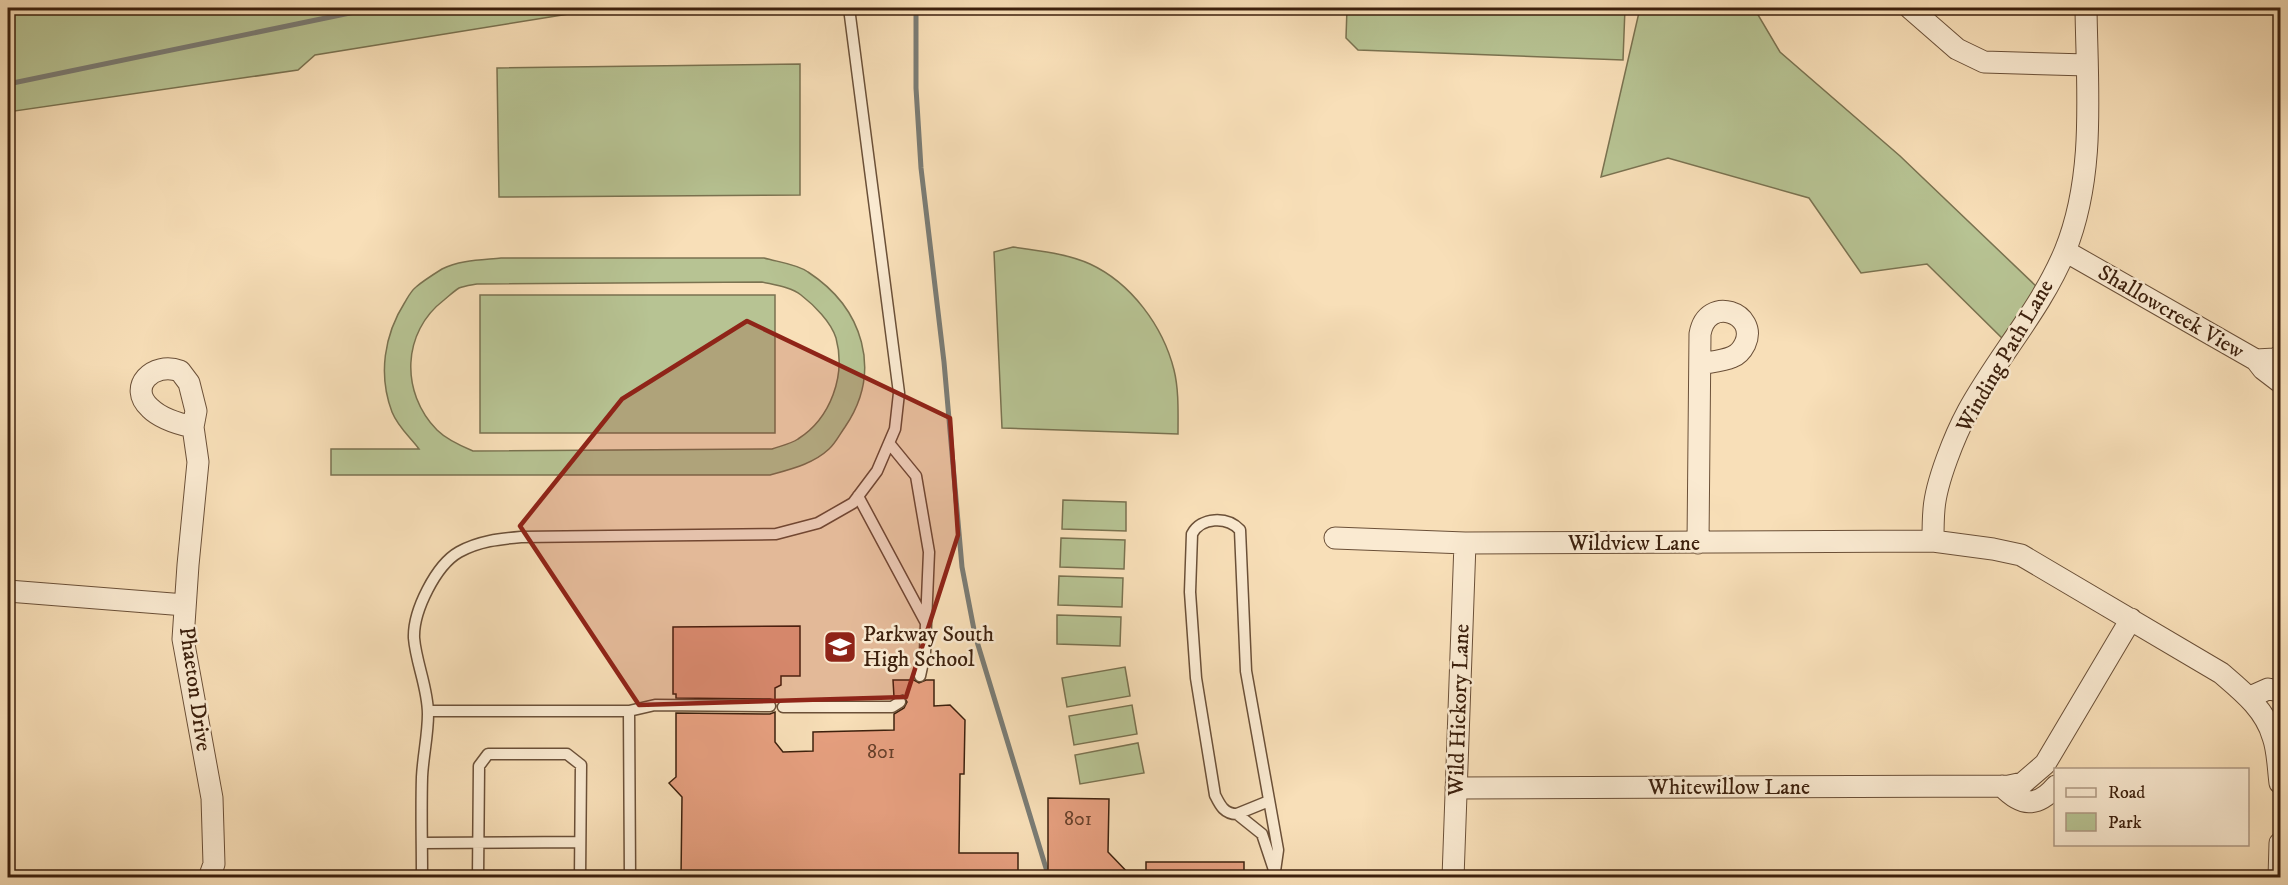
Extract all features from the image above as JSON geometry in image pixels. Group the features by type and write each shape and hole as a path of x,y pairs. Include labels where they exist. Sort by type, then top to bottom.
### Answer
{"street":[{"path":"1910,8 1957,49 1984,62 2087,65"},
{"name":"Winding Path Lane","path":"1933,541 1934,508 1942,473 1967,412 2046,290 2065,251 2080,200 2086,165 2086,8"},
{"name":"Shallowcreek View","path":"2065,251 2256,360 2280,356"},
{"path":"2256,360 2262,369 2280,382"},
{"path":"1698,543 1700,364"},
{"name":"Phaeton Drive","path":"194,428 198,462 183,639 212,798 214,864 210,878"},
{"name":"Wildview Lane","path":"1335,538 1465,543 1933,541"},
{"path":"1933,541 2021,555 2221,673 2250,697 2277,734 2280,783"},
{"name":"Wild Hickory Lane","path":"1453,878 1465,543"},
{"path":"8,591 185,605"},
{"name":"Whitewillow Lane","path":"1456,788 2002,786 2022,783 2045,764 2056,760 2131,619"},
{"path":"2250,697 2268,689 2280,691"},
{"path":"2002,786 2014,799 2034,802 2044,798 2054,787"},
{"path":"2279,878 2280,843"}],"lane":[{"path":"422,878 422,775 428,735 428,701 414,636 422,600 438,572 458,552 485,540 521,537 776,534 818,523 853,503 877,471 895,429 899,393 849,8"},
{"path":"889,443 916,476 928,552 925,653 920,676"},
{"path":"858,496 926,623"},
{"path":"1269,801 1237,814 1230,814 1222,808 1215,795 1196,678 1190,592 1192,534 1196,526 1203,522 1215,520 1235,525 1240,531 1246,671 1278,850 1274,874"},
{"path":"783,707 892,707 900,702"},
{"path":"428,711 629,711 655,705 770,706"},
{"path":"629,711 630,878"},
{"path":"477,878 479,766 488,754 567,754 581,765 580,878"},
{"path":"1237,814 1262,834 1274,874"},
{"path":"422,843 580,842"}],"highlighted area":[{"path":"747,321 950,418 958,535 906,697 639,705 520,526 622,399"}],"green space":[{"path":"8,8 606,8 315,55 298,70 8,112"},
{"path":"1347,8 1625,8 1623,60 1358,50 1346,38"},
{"path":"1640,8 1754,8 1780,52 1900,156 2037,287 2002,338 1927,264 1861,273 1809,198 1668,158 1601,177"},
{"path":"800,64 800,195 499,197 497,68"},
{"path":"1013,247 1081,260 1105,272 1132,294 1153,322 1169,354 1177,385 1178,434 1002,428 994,252"},
{"path":"501,258 764,258 798,267 827,287 854,322 861,342 864,363 863,384 857,406 835,442 823,454 801,465 770,475 331,475 331,449 419,449 397,422 388,398 384,370 392,328 411,292 442,269 471,261","holes":["762,282 793,290 811,304 830,326 839,352 837,381 827,408 810,430 785,445 772,449 473,451 450,440 437,430 425,415 417,398 412,381 411,363 420,328 430,313 461,287 477,284"]},
{"path":"480,295 775,295 775,433 480,433"},
{"path":"1063,500 1126,502 1126,531 1062,529"},
{"path":"1061,538 1125,540 1124,569 1060,567"},
{"path":"1059,576 1123,578 1122,607 1058,605"},
{"path":"1057,615 1121,617 1120,646 1057,644"},
{"path":"1125,667 1130,696 1067,707 1062,678"},
{"path":"1132,705 1137,734 1074,745 1069,716"},
{"path":"1138,743 1144,773 1080,784 1075,755"}],"building":[{"path":"800,626 800,676 781,676 781,685 775,688 775,700 676,698 676,694 673,694 673,627"},
{"name":"Parkway South High School","path":"893,680 914,680 919,683 934,680 934,706 950,705 965,720 964,774 960,774 959,853 1018,853 1018,878 681,878 682,797 669,783 676,777 676,713 770,714 775,712 775,742 783,752 813,751 813,732 894,730 894,714 904,708 907,702 903,695 894,697"},
{"path":"1048,798 1109,799 1108,852 1133,878 1048,877"},
{"path":"1146,862 1244,862 1244,878 1146,878"}],"waterway":[{"path":"8,84 374,8"},
{"path":"916,8 916,88 921,168 944,362 962,567 975,635 1049,878"}],"place":[{"name":"Parkway South High School","path":"840,647"}]}
